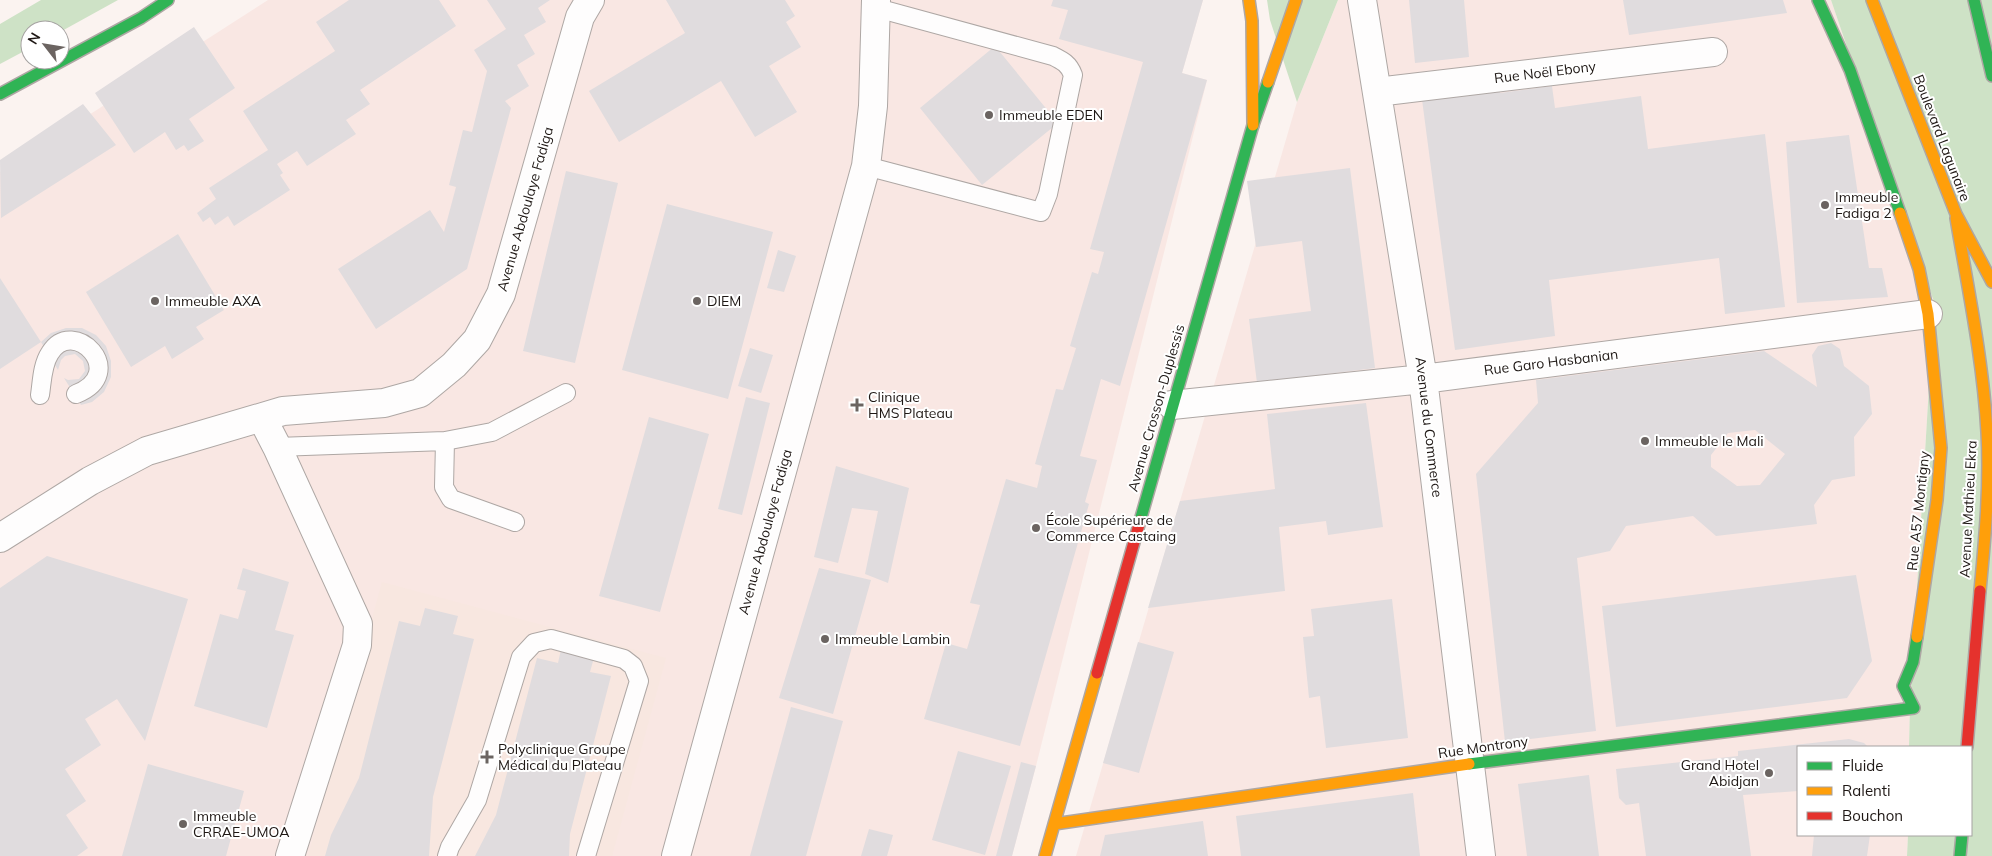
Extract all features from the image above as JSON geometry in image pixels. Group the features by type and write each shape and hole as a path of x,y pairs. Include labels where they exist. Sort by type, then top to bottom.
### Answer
{"main road":[{"path":"16,98 168,0"},
{"path":"1249,0 1252,21 1253,125"},
{"name":"Avenue Crosson-Duplessis","path":"1045,856 1253,125 1296,0"},
{"name":"Rue A57 Montigny","path":"1818,0 1850,70 1876,140 1919,269 1928,314 1941,448 1937,500 1920,622 1913,662 1903,686 1914,706"},
{"name":"Boulevard Lagunaire","path":"1872,0 1956,214 1992,282"},
{"path":"1974,0 1992,76"},
{"path":"0,94 141,18"},
{"name":"Avenue Mathieu Ekra","path":"1956,214 1978,342 1986,404 1988,463 1967,746"},
{"name":"Rue Montrony","path":"1054,824 1470,764 1914,708 1914,706"},
{"path":"1960,856 1962,836"}],"street":[{"name":"Avenue Abdoulaye Fadiga","path":"0,538 90,481 147,452 283,412 384,403 420,393 454,365 477,340 501,294 580,16 590,0"},
{"name":"Avenue du Commerce","path":"1362,0 1424,379 1481,856"},
{"name":"Avenue Abdoulaye Fadiga","path":"676,856 866,166 873,106 877,4"},
{"name":"Rue Noël Ebony","path":"1377,92 1713,52"},
{"name":"Rue Garo Hasbanian","path":"1172,405 1424,379 1928,314"},
{"path":"262,418 358,624 357,645 290,856"}],"lane":[{"path":"866,166 1041,212 1048,194 1073,75 1070,66 1053,56 877,4"},
{"path":"40,395 46,361 50,352 58,344 68,341 88,346 95,354 98,363 98,374 93,384 76,394"},
{"path":"277,447 445,441 492,432 566,393"},
{"path":"445,441 444,487 450,499 515,522"},
{"path":"447,856 450,847 477,800 521,657 534,643 550,638 624,659 633,666 639,681 586,856"}],"shaded area":[{"path":"268,0 1203,0 1182,73 1207,80 1012,856 0,856 0,172"},
{"path":"1338,0 1831,0 1934,302 1909,746 1797,746 1797,836 1908,836 1907,856 1076,856 1297,102"},
{"name":"Polyclinique Groupe Médical du Plateau","path":"382,582 666,658 612,856 308,856"}],"green space":[{"path":"41,0 118,0 70,26 70,20 20,20 20,53 0,64 0,24"},
{"path":"1267,0 1338,0 1297,102 1270,20"},
{"path":"1831,0 1992,0 1992,856 1907,856 1908,836 1972,836 1972,746 1909,746 1934,302"}],"building":[{"path":"349,0 439,0 456,26 360,90 370,104 346,120 356,134 307,166 297,151 277,164 283,173 280,175 290,190 234,226 228,216 215,225 210,217 203,222 197,213 216,199 209,188 268,150 243,111 335,51 316,22"},
{"path":"487,0 550,0 538,8 546,22 524,35 535,54 517,65 529,86 505,101 511,108 467,269 376,329 338,269 430,210 444,232 456,187 449,185 463,130 472,132 487,71 474,50 506,29"},
{"path":"666,0 785,0 795,16 786,22 801,47 769,66 797,112 755,137 721,81 619,142 589,91 685,33"},
{"path":"1053,0 1203,0 1182,73 1207,80 1120,386 1101,379 1080,456 1097,460 1085,502 1089,504 1020,746 924,719 946,643 967,649 980,605 970,603 1006,479 1037,488 1042,466 1035,464 1056,389 1063,390 1076,348 1070,346 1092,272 1098,274 1104,252 1090,249 1143,62 1059,39 1068,10 1051,6"},
{"path":"1409,0 1464,0 1469,57 1415,63"},
{"path":"1623,0 1783,0 1787,13 1629,35"},
{"path":"194,27 235,88 189,119 204,141 188,151 184,145 176,150 165,132 134,153 95,93"},
{"name":"Immeuble EDEN","path":"995,46 1058,123 982,185 920,108"},
{"path":"1499,82 1500,93 1552,86 1555,108 1641,96 1648,149 1765,134 1785,307 1725,314 1719,258 1549,280 1555,336 1455,350 1421,92"},
{"path":"83,104 116,145 1,218 0,160"},
{"name":"Immeuble Fadiga 2","path":"1849,135 1869,268 1882,268 1888,297 1797,303 1786,142"},
{"path":"1350,168 1375,368 1257,383 1249,319 1311,311 1302,241 1256,247 1247,181"},
{"path":"566,171 618,183 575,363 523,351"},
{"name":"DIEM","path":"667,204 773,232 728,399 622,370"},
{"name":"Immeuble AXA","path":"178,234 224,310 196,327 204,339 172,359 165,346 131,367 86,292"},
{"path":"778,250 796,256 784,292 767,288"},
{"path":"0,278 41,342 0,369"},
{"path":"66,328 82,328 96,335 106,346 111,361 111,377 104,392 92,402 81,405 64,378 68,380 79,379 85,371 83,361 75,354 65,356 61,360 58,370 41,342 51,333"},
{"path":"1831,343 1840,349 1844,366 1869,386 1872,414 1854,437 1855,476 1832,480 1814,505 1817,524 1716,536 1693,516 1626,526 1610,551 1577,558 1596,731 1505,742 1476,474 1538,403 1536,380 1764,351 1817,387 1812,355 1818,346","holes":["1755,430 1785,454 1760,485 1737,486 1711,467 1711,455 1728,433"]},
{"path":"750,348 773,355 761,393 738,386"},
{"path":"746,397 770,403 742,515 718,509"},
{"path":"1366,403 1383,527 1328,535 1326,521 1279,527 1285,591 1148,608 1180,501 1275,489 1267,414"},
{"path":"649,417 709,434 660,612 599,596"},
{"path":"836,466 909,488 888,583 865,574 878,511 852,508 838,563 814,557"},
{"path":"47,556 188,599 145,741 117,699 85,719 101,745 65,769 86,801 66,815 88,848 77,856 0,856 0,588"},
{"path":"243,568 289,582 275,630 294,635 267,728 194,706 220,614 238,619 246,591 237,589"},
{"name":"Immeuble Lambin","path":"819,568 871,580 833,714 779,698"},
{"path":"1856,575 1872,661 1847,698 1616,727 1602,606"},
{"path":"1392,599 1408,738 1326,748 1320,696 1309,698 1303,637 1314,636 1311,609"},
{"path":"425,608 458,616 453,634 474,639 433,797 429,856 325,856 331,835 359,778 399,621 420,626"},
{"path":"1138,642 1174,652 1139,773 1103,763"},
{"path":"562,645 595,654 590,672 611,676 570,834 569,856 475,856 496,815 537,658 558,663"},
{"path":"791,707 843,721 806,856 750,856"},
{"path":"1849,739 1864,743 1867,746 1797,746 1797,791 1743,795 1751,856 1646,856 1639,803 1626,805 1619,798 1616,769 1738,756 1738,751"},
{"path":"958,751 1011,766 985,855 932,840"},
{"path":"1021,762 1036,766 1012,856 996,856"},
{"name":"Immeuble CRRAE-UMOA","path":"148,764 244,791 226,856 122,856"},
{"path":"1589,775 1599,856 1527,856 1518,784"},
{"path":"1413,793 1420,856 1241,856 1236,816"},
{"path":"1203,821 1208,856 1100,856 1105,835"},
{"path":"869,829 893,835 887,856 861,856"},
{"path":"1814,836 1870,836 1867,856 1812,856"}],"traffic: fast":[{"path":"0,94 141,18 168,0"},
{"path":"1818,0 1850,70 1900,213"},
{"path":"1974,0 1992,76"},
{"path":"1140,521 1253,125 1268,82"},
{"path":"1469,764 1914,708 1903,686 1913,662 1917,637"},
{"path":"1960,856 1962,836"}],"traffic: slow":[{"path":"1249,0 1252,21 1253,125"},
{"path":"1268,82 1296,0"},
{"path":"1872,0 1956,214 1992,282"},
{"path":"1900,213 1919,269 1928,314 1941,448 1937,500 1917,637"},
{"path":"1956,218 1979,351 1987,432 1987,492 1980,591"},
{"path":"1045,856 1097,673"},
{"path":"1054,824 1469,764"}],"traffic: jam":[{"path":"1097,673 1140,521"},
{"path":"1967,746 1980,591"}],"place":[{"name":"Immeuble EDEN","path":"989,115"},
{"name":"Immeuble Fadiga 2","path":"1825,205"},
{"name":"Immeuble AXA","path":"155,301"},
{"name":"DIEM","path":"697,301"},
{"name":"Clinique HMS Plateau","path":"857,405"},
{"name":"Immeuble le Mali","path":"1645,441"},
{"name":"École Supérieure de Commerce Castaing","path":"1036,528"},
{"name":"Immeuble Lambin","path":"825,639"},
{"name":"Polyclinique Groupe Médical du Plateau","path":"487,757"},
{"name":"Grand Hotel Abidjan","path":"1769,773"},
{"name":"Immeuble CRRAE-UMOA","path":"183,824"}]}
